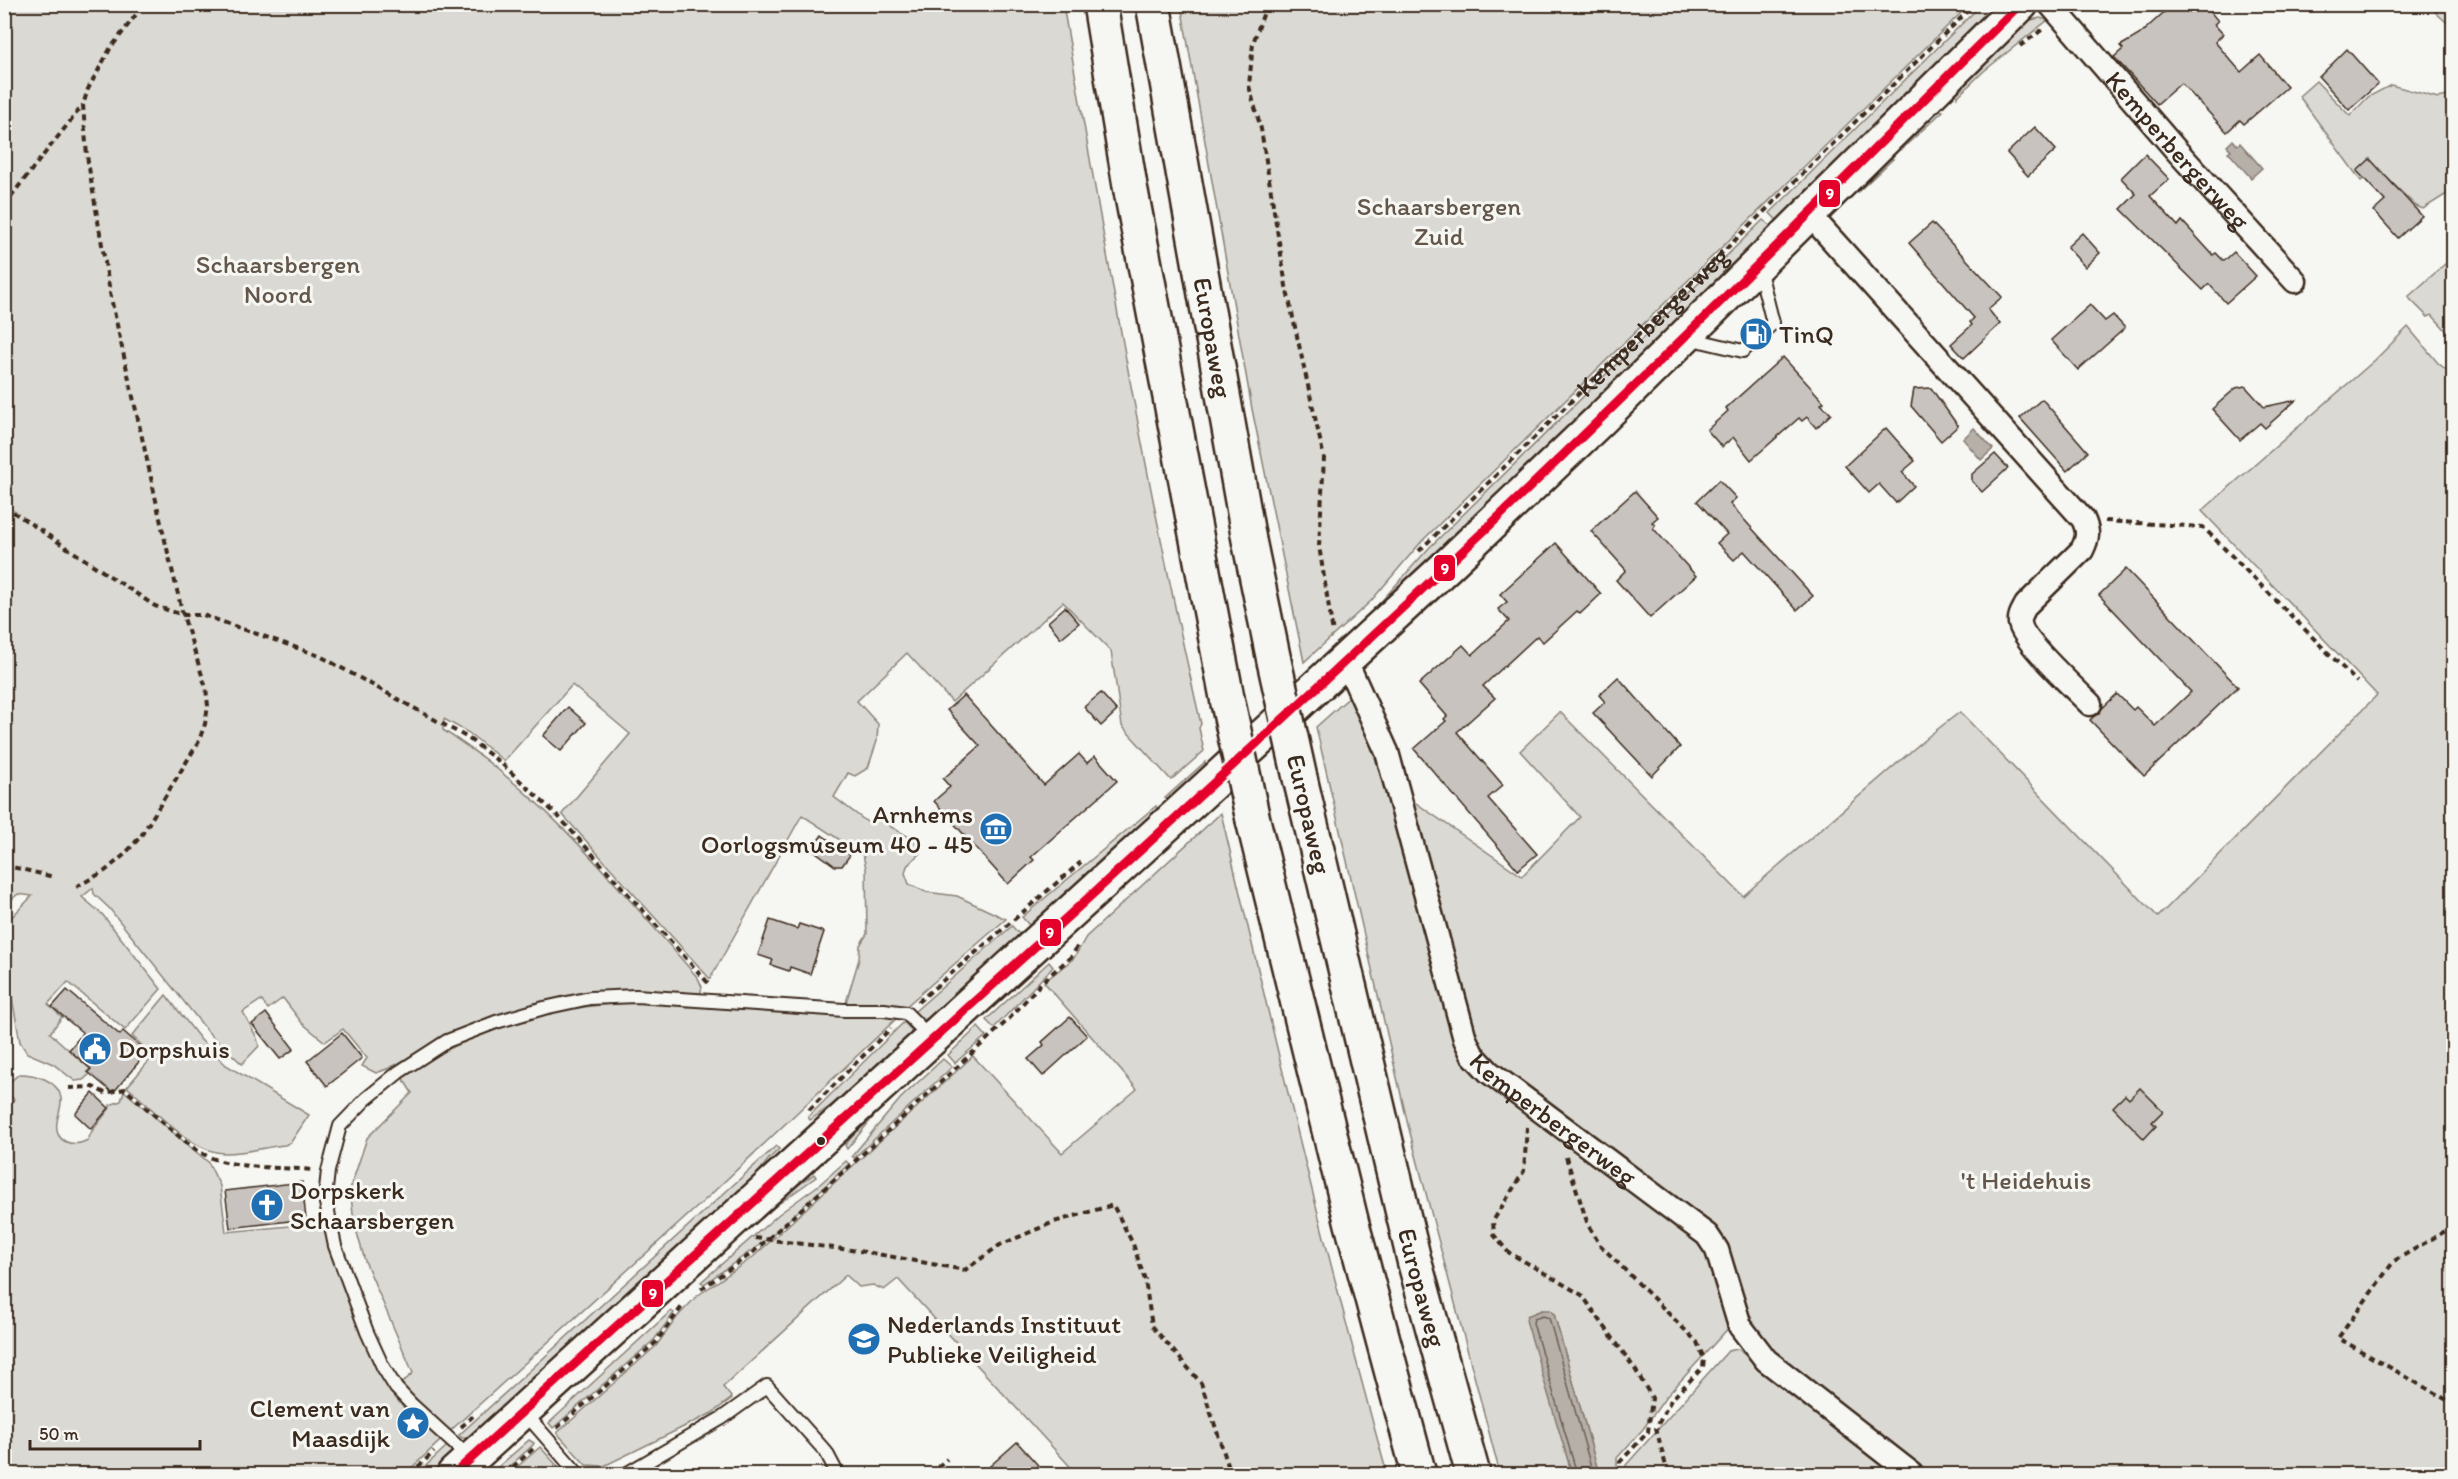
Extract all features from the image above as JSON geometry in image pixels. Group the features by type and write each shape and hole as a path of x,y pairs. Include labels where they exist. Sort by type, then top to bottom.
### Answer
{"main road":[{"path":"1079,4 1130,186"},
{"name":"Europaweg","path":"1100,4 1130,186 1228,703 1253,820 1352,1224 1419,1474"},
{"name":"Europaweg","path":"1153,4 1249,540 1274,661 1414,1260 1473,1474"},
{"name":"Kemperbergerweg","path":"462,1467 932,1039 1340,651 1532,485 2021,4"}],"street":[{"name":"Kemperbergerweg","path":"2062,9 2176,150 2295,281"},
{"path":"1809,214 2083,519 2088,531 2088,540 2082,550 2026,605 2020,616 2019,625 2028,640 2090,704"},
{"name":"Kemperbergerweg","path":"1340,651 1387,752 1472,1054 1489,1072 1707,1235 1717,1250 1740,1326 1766,1360 1912,1474"}],"lane":[{"path":"1684,337 1743,351 1773,323 1758,264"},
{"path":"462,1467 404,1397 383,1367 367,1332 335,1246 325,1197 328,1171 340,1126 366,1099 399,1072 447,1041 496,1022 590,998 636,996 844,1010 884,1010 906,1013 932,1039"},
{"path":"626,1474 722,1418 767,1386 826,1452 836,1471 835,1474"},
{"path":"524,1411 578,1474"}],"path":[{"path":"4,205 83,105 88,90 110,49 144,4"},
{"path":"1264,4 1264,12 1252,43 1249,87 1261,129 1286,286 1324,458 1319,546 1340,651"},
{"name":"Kemperbergerweg","path":"1418,552 1975,4"},
{"path":"76,887 105,871 141,836 198,743 205,724 208,706 206,688 183,615 111,298 87,156 83,105"},
{"path":"4,506 155,606 183,615 203,615 320,656 468,738 502,764 559,817 726,1003"},
{"path":"2083,519 2203,527 2357,682"},
{"path":"4,865 54,877"},
{"path":"694,1294 744,1261 854,1162 1009,1019 1043,981 1072,956 1084,935"},
{"path":"806,1113 906,1013"},
{"path":"69,1088 93,1087 105,1093 125,1089 190,1144 216,1159 231,1163 328,1171"},
{"path":"1518,1093 1527,1119 1524,1171 1493,1221 1494,1235 1508,1252 1582,1295 1635,1369 1652,1398 1648,1432 1620,1462 1621,1474"},
{"path":"1563,1150 1588,1225 1600,1245 1697,1342 1704,1359 1703,1367 1671,1400 1656,1428 1668,1474"},
{"path":"846,1155 854,1162"},
{"path":"746,1236 866,1252 965,1270 1000,1245 1054,1222 1113,1205 1133,1244 1142,1271 1152,1326 1202,1383 1228,1465 1215,1474"},
{"path":"2454,1226 2394,1261 2338,1338 2454,1404"},
{"path":"505,1474 655,1343 689,1299"},
{"path":"938,1474 934,1470 947,1459"}],"green space":[{"name":"Schaarsbergen Zuid","path":"1181,4 1969,5 1422,541 1371,601 1304,662 1252,409"},
{"name":"Schaarsbergen Noord","path":"4,5 1063,5 1127,365 1162,545 1201,724 1199,728 1204,751 1171,780 1122,726 1111,651 1063,602 952,702 907,653 857,701 878,724 877,741 868,768 855,776 848,773 834,797 867,822 882,820 914,841 920,853 907,866 905,873 909,884 926,892 957,896 1006,919 903,1009 845,1006 859,959 860,945 867,934 866,868 863,855 802,815 710,979 562,814 630,734 572,685 504,761 469,733 444,719 443,730 480,755 548,813 610,877 698,978 702,987 700,995 604,992 572,995 535,1003 449,1035 386,1070 376,1073 362,1066 367,1058 343,1029 325,1042 302,1023 283,998 268,1009 261,1000 243,1012 259,1046 242,1064 209,1033 109,908 94,894 93,888 82,897 102,914 161,989 125,1030 68,982 48,1004 62,1017 50,1033 90,1069 87,1072 90,1074 83,1080 75,1081 53,1064 27,1053 20,1042 5,959 5,924 32,896 18,894 5,905"},
{"path":"1981,5 2007,5 1782,226 1770,213"},
{"path":"2442,5 2453,9 2453,28 2435,12"},
{"path":"2040,18 2048,20 1984,71 1957,97 1955,85 2021,22"},
{"path":"2316,81 2350,116 2368,97 2391,85 2438,98 2453,95 2453,190 2423,209 2416,206 2377,168 2361,181 2299,96"},
{"path":"1933,108 1943,111 1902,149 1901,139"},
{"path":"1883,157 1893,159 1858,192 1857,182"},
{"path":"1763,220 1776,230 1341,646 1340,642 1377,606 1429,548"},
{"path":"2453,257 2453,338 2432,315 2428,317 2408,297"},
{"name":"'t Heidehuis","path":"2408,327 2438,363 2454,376 2453,1474 1920,1474 1769,1355 1745,1322 1722,1246 1476,1050 1410,799 1522,876 1580,817 1520,751 1560,712 1743,896 1930,735 1960,712 2158,917 2377,695 2202,511 2375,360"},
{"path":"1353,694 1367,722 1460,1039 1701,1238 1732,1324 1666,1397 1643,1429 1617,1458 1617,1474 1599,1474 1554,1314 1542,1310 1527,1316 1572,1474 1500,1474 1408,1125 1316,727"},
{"path":"1205,762 1207,772 1173,802 1165,798"},
{"path":"1156,806 1160,814 1039,927 1029,925 1022,917"},
{"path":"1221,813 1301,1144 1387,1474 1077,1474 898,1279 884,1290 873,1285 859,1287 846,1275 723,1387 732,1398 712,1413 604,1466 586,1465 557,1433 656,1346 678,1316 697,1296 753,1257 973,1056 1062,1153 1137,1089 1044,982 1074,958 1086,937"},
{"path":"1012,926 1019,934 1019,945 936,1020 922,1019 914,1012"},
{"path":"1049,962 1053,967 994,1028 986,1020"},
{"path":"166,995 201,1040 226,1065 309,1115 291,1142 240,1152 212,1151 186,1138 127,1087 149,1061 151,1054 132,1036"},
{"path":"635,1002 883,1014 898,1017 706,1199 450,1431 416,1401 401,1384 413,1373 365,1261 354,1222 350,1189 367,1138 412,1093 402,1077 456,1045 484,1033 542,1015"},
{"path":"5,1005 11,1044 4,1050"},
{"path":"904,1022 911,1030 911,1044 877,1074 810,1120 808,1117"},
{"path":"978,1027 986,1036 955,1063 948,1055"},
{"path":"943,1059 952,1067 854,1158 852,1156 901,1098"},
{"path":"19,1074 45,1079 51,1082 59,1092 61,1101 57,1122 58,1134 65,1142 70,1143 88,1140 110,1105 121,1101 124,1091 208,1162 220,1186 226,1232 322,1223 362,1334 392,1391 399,1401 436,1434 440,1441 405,1474 5,1474 4,1118 14,1099 5,1092 10,1082"},
{"path":"893,1089 884,1104 847,1149 845,1145"},
{"path":"776,1146 779,1149 731,1208 477,1439 462,1438 459,1435"},
{"path":"846,1161 849,1164 768,1239 704,1284 701,1282 779,1214 820,1184"},
{"path":"814,1174 816,1177 777,1205 730,1245 546,1414 546,1407 748,1221"},
{"path":"671,1311 674,1313 654,1340 553,1428 549,1423"},
{"path":"1738,1349 1761,1364 1903,1474 1626,1474 1626,1465 1728,1351"},
{"path":"529,1440 534,1443 533,1445 501,1474 490,1474"},
{"path":"447,1446 451,1450 451,1462 439,1474 417,1474"},
{"path":"540,1447 565,1474 509,1474"}],"water":[{"path":"2233,140 2237,145 2240,143 2262,168 2251,178 2228,152 2231,150 2227,146"},
{"path":"1974,428 1993,449 1981,460 1963,439"},
{"path":"1542,1310 1550,1310 1554,1314 1599,1474 1572,1474 1526,1320 1527,1316"}],"building":[{"path":"2173,4 2204,4 2218,21 2214,24 2223,34 2215,42 2241,72 2260,55 2287,87 2244,124 2240,120 2227,132 2181,83 2157,104 2114,57 2123,49 2120,46 2139,35"},
{"path":"2347,49 2378,84 2349,110 2319,77"},
{"path":"2035,127 2056,150 2028,176 2007,153"},
{"path":"2145,154 2169,179 2150,196 2178,226 2182,221 2213,255 2216,253 2224,261 2234,252 2256,276 2226,303 2209,284 2203,290 2121,209 2136,194 2121,178"},
{"path":"2370,159 2422,216 2398,238 2374,211 2385,201 2357,171"},
{"path":"1932,223 2002,297 1988,309 2000,324 1964,358 1951,344 1972,325 1970,322 1974,318 1909,243"},
{"path":"2082,233 2100,253 2085,267 2067,247"},
{"path":"2090,305 2105,321 2113,315 2125,328 2078,370 2051,340"},
{"path":"1783,357 1824,402 1821,404 1831,414 1816,428 1807,417 1802,421 1799,418 1751,460 1733,437 1722,447 1707,430 1728,411 1726,408"},
{"path":"2245,386 2264,407 2296,400 2265,428 2260,423 2240,440 2212,409 2236,388"},
{"path":"1931,388 1958,426 1941,441 1911,406 1914,389"},
{"path":"2042,399 2088,452 2067,471 2020,418"},
{"path":"1886,428 1915,461 1902,472 1914,486 1896,503 1879,484 1869,493 1845,466"},
{"path":"1995,454 2008,468 1982,492 1972,481 1972,474"},
{"path":"1719,480 1736,498 1730,504 1813,596 1797,610 1744,551 1734,560 1717,543 1727,534 1697,501"},
{"path":"1635,491 1658,517 1652,522 1655,525 1653,528 1696,576 1650,618 1616,580 1626,570 1591,531"},
{"path":"1556,543 1601,594 1580,614 1577,611 1543,642 1537,636 1483,686 1495,698 1457,732 1503,785 1488,798 1537,854 1518,870 1414,749 1446,721 1444,719 1447,716 1419,684 1463,645 1472,655 1509,621 1498,609 1507,602 1500,594"},
{"path":"2126,569 2238,687 2144,776 2090,720 2117,694 2133,710 2136,707 2155,726 2191,692 2099,595"},
{"path":"1065,607 1079,623 1061,638 1048,622"},
{"path":"1618,677 1680,747 1652,776 1593,713 1605,702 1599,695"},
{"path":"1101,693 1117,711 1101,726 1084,707"},
{"path":"964,695 1044,785 1079,754 1087,763 1095,756 1117,781 1031,857 1034,860 1008,884 934,801 950,787 943,779 980,746 947,710"},
{"path":"568,707 586,723 561,751 543,736"},
{"path":"822,835 850,855 842,866 835,866 812,849"},
{"path":"770,920 797,929 799,924 824,932 810,974 790,967 789,971 771,965 773,960 758,955"},
{"path":"67,990 120,1035 123,1031 147,1052 113,1093 88,1072 91,1069 69,1050 83,1033 52,1007"},
{"path":"266,1013 294,1049 280,1059 252,1024"},
{"path":"1070,1017 1087,1036 1043,1076 1028,1059 1044,1045 1042,1042"},
{"path":"342,1033 362,1058 327,1086 307,1061"},
{"path":"2140,1088 2163,1111 2152,1122 2156,1126 2144,1139 2113,1107 2125,1095 2129,1099"},
{"path":"93,1093 109,1108 91,1129 75,1114"},
{"path":"302,1182 306,1219 230,1228 225,1191"},
{"path":"1017,1442 1046,1474 981,1474"}],"transit line":[{"name":"9","path":"454,1474 1078,907 1450,563 1665,356 2020,4"}],"place":[{"name":"TinQ","path":"1756,334"},
{"name":"Arnhems Oorlogsmuseum 40 - 45","path":"996,829"},
{"name":"Dorpshuis","path":"95,1049"},
{"name":"Dorpskerk Schaarsbergen","path":"267,1205"},
{"name":"Nederlands Instituut Publieke Veiligheid","path":"864,1339"},
{"name":"Clement van Maasdijk","path":"413,1423"}]}
